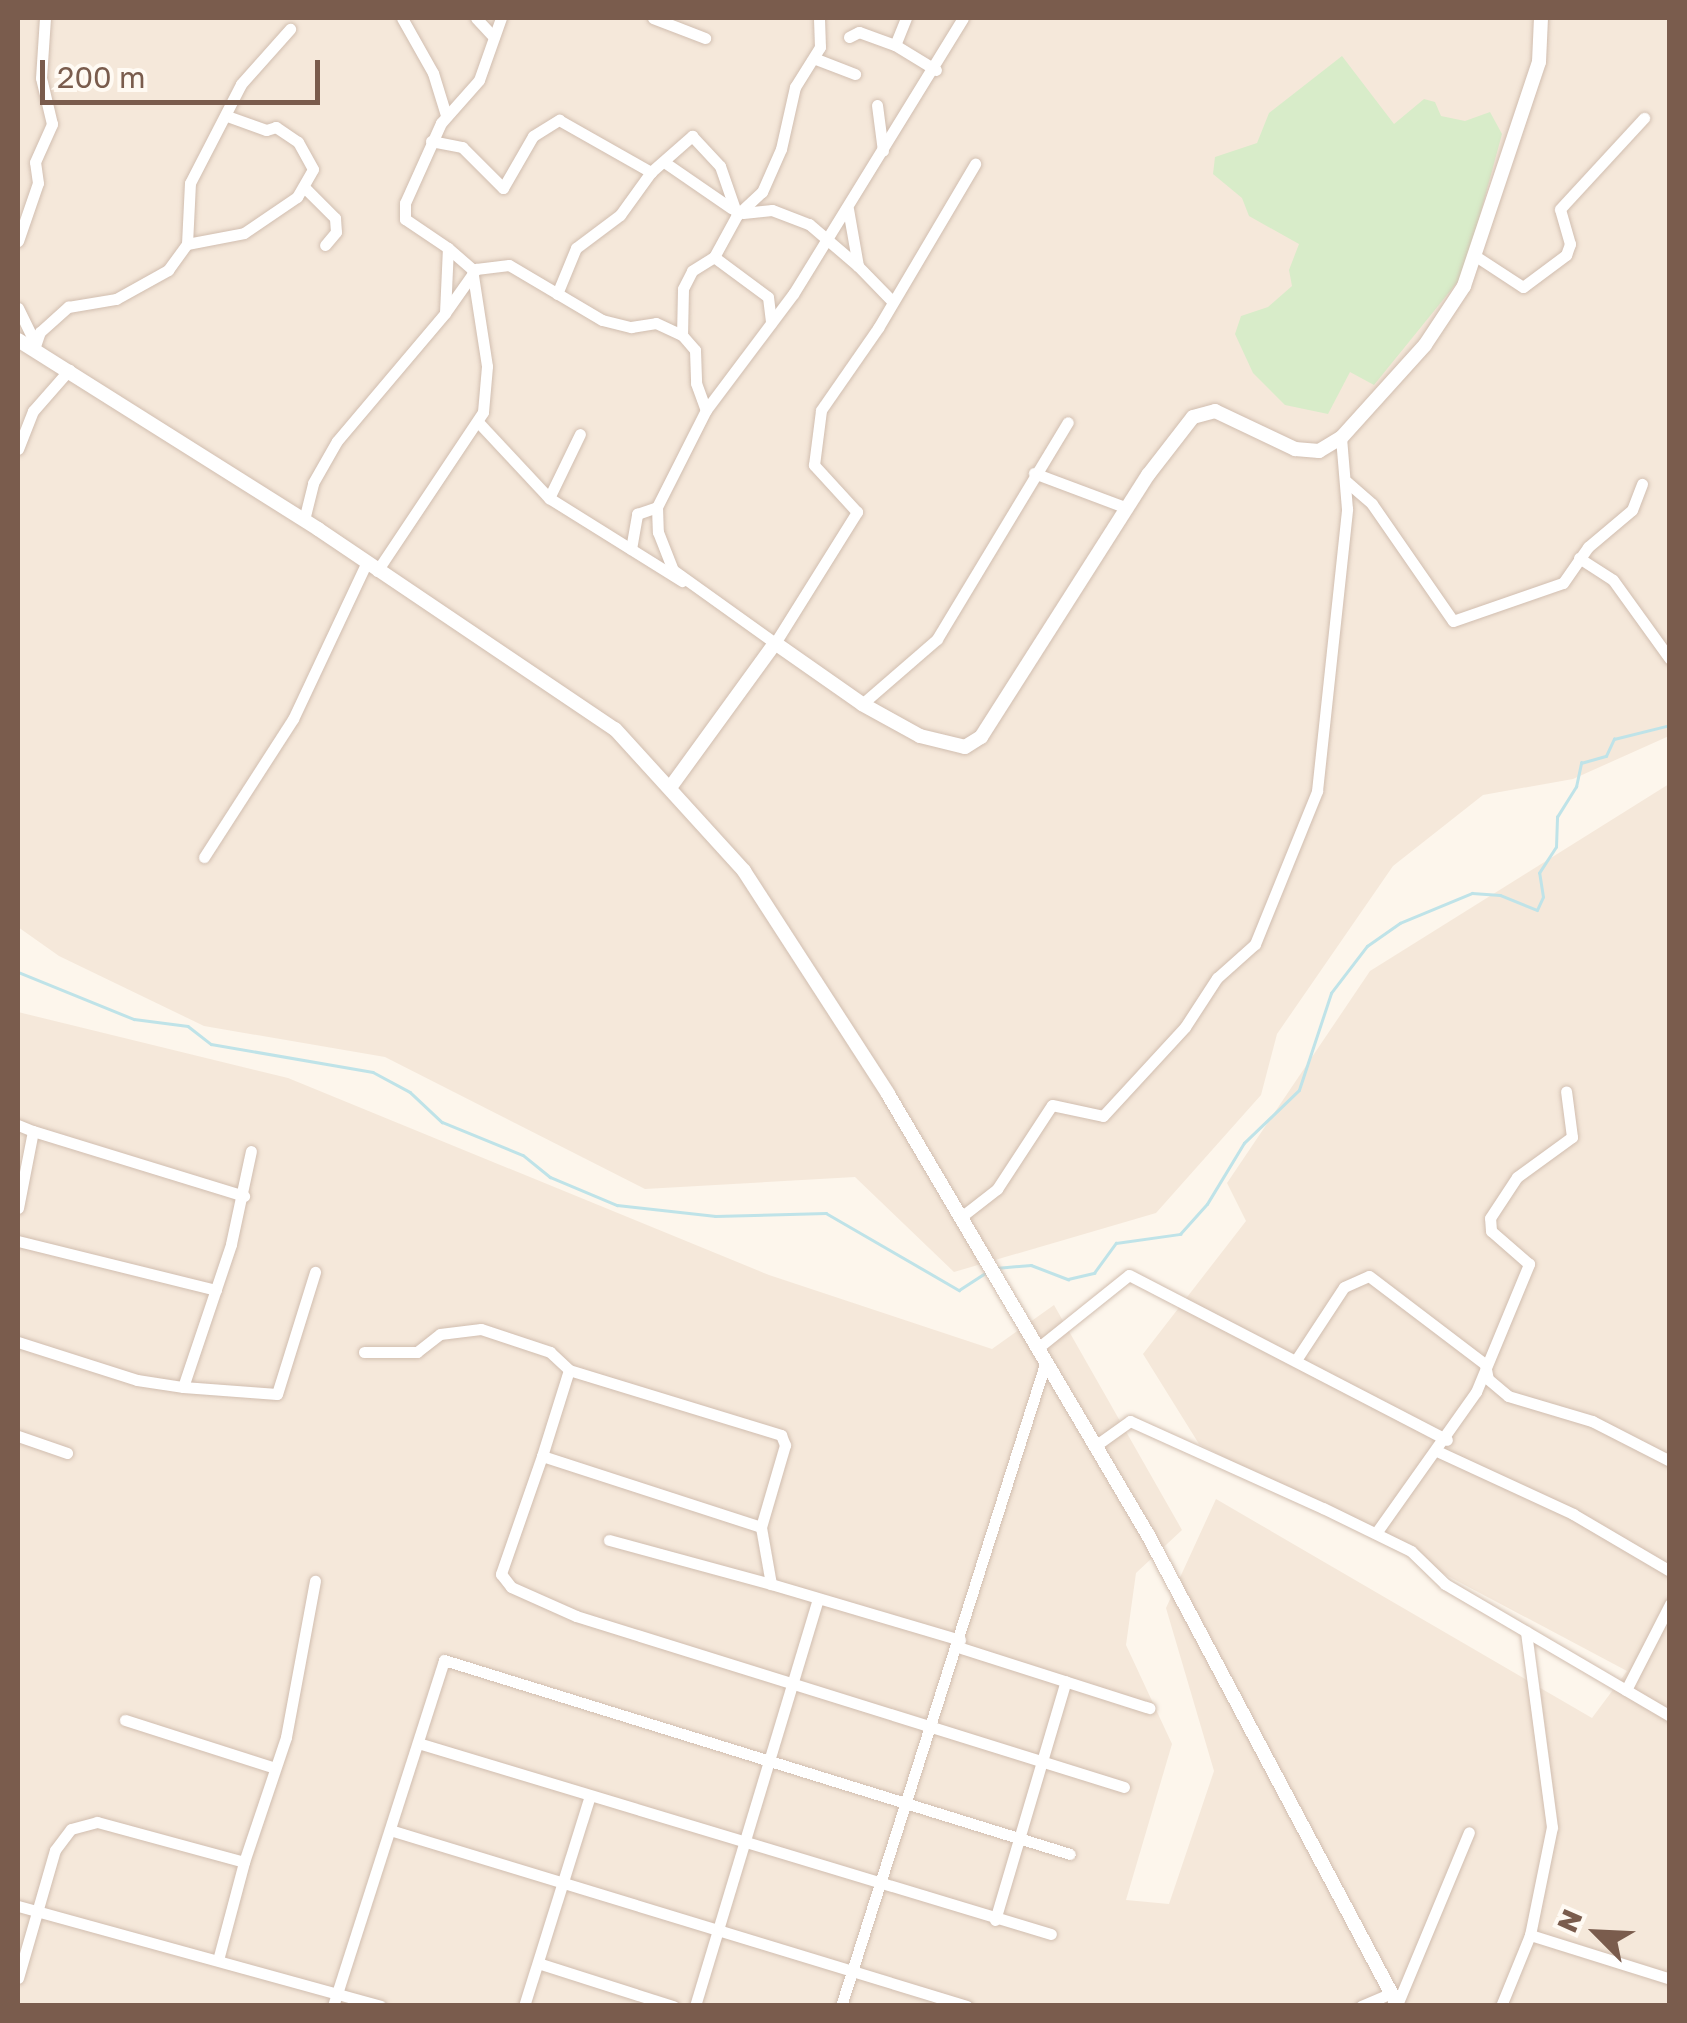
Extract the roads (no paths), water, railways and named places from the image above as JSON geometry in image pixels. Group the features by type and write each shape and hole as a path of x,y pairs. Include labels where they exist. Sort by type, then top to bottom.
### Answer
{"street":[{"path":"18,241 38,183 35,162 52,124 41,78 45,18"},
{"path":"402,18 436,79 446,115"},
{"path":"476,18 494,37"},
{"path":"204,856 294,719 372,568 479,423 487,366 470,262 404,212 431,141 446,115 479,80 501,18"},
{"path":"654,18 688,23 705,38"},
{"path":"682,334 683,288 692,272 714,256 736,212 762,192 781,149 794,87 816,59 819,18"},
{"path":"894,44 906,18"},
{"path":"684,581 667,559 657,507 706,410 772,323 936,70 963,18"},
{"path":"479,423 549,498 631,549 656,570 684,581 862,704 953,746 981,737 1127,508 1204,410 1294,449 1319,451 1341,438 1436,330 1476,257 1540,62 1541,18"},
{"path":"34,346 68,307 116,298 160,276 187,244 190,183 241,84 290,30"},
{"path":"849,37 860,32 894,44 936,70"},
{"path":"816,59 856,74"},
{"path":"877,106 884,151"},
{"path":"187,244 244,233 274,216 304,187 314,169 298,142 276,128 226,116"},
{"path":"1476,257 1522,287 1566,255 1570,244 1560,209 1644,118"},
{"path":"431,141 462,147 503,188 533,136 559,120 651,172"},
{"path":"557,294 576,248 628,207 651,172 667,164 692,136 720,166 736,212"},
{"path":"667,164 736,212 772,210 809,224 892,301"},
{"path":"672,785 775,643 854,521 853,504 814,465 816,428 834,385 892,301 975,164"},
{"path":"304,187 334,218 336,232 325,245"},
{"path":"848,205 858,266"},
{"path":"445,313 448,248"},
{"path":"714,256 768,296 772,323"},
{"path":"304,520 314,483 337,441 464,294 481,266 508,265 617,326 656,323 682,334 695,350 696,383 706,410"},
{"path":"444,287 464,294"},
{"path":"18,308 34,346"},
{"path":"18,340 34,346 304,520 615,729 672,785 744,870 821,984 1039,1348 1234,1690 1395,2001"},
{"path":"18,449 34,412 69,370"},
{"path":"862,704 937,640 1068,422"},
{"path":"549,498 580,434"},
{"path":"960,1217 998,1189 1052,1105 1104,1116 1185,1026 1218,978 1255,944 1317,790 1346,482 1341,438"},
{"path":"1034,473 1127,508"},
{"path":"1346,482 1372,504 1451,621 1551,591 1579,558 1632,510 1642,484"},
{"path":"631,549 637,514 657,507"},
{"path":"1579,558 1614,580 1670,658"},
{"path":"656,570 667,559"},
{"path":"1376,1533 1447,1440 1529,1264 1491,1231 1490,1218 1517,1177 1572,1137 1566,1091"},
{"path":"18,1126 244,1196"},
{"path":"18,1208 33,1131"},
{"path":"183,1387 244,1196 252,1151"},
{"path":"18,1241 216,1290"},
{"path":"18,1342 137,1380 277,1394 315,1272"},
{"path":"1039,1348 1129,1275 1447,1440"},
{"path":"1296,1360 1332,1302 1363,1275 1485,1364 1488,1379 1508,1396 1592,1421 1670,1461"},
{"path":"364,1352 417,1352 440,1334 481,1328 550,1352 569,1370 781,1435 785,1446 761,1527 770,1584"},
{"path":"841,2006 1045,1364"},
{"path":"569,1370 506,1555 505,1582 576,1616 1124,1787"},
{"path":"1095,1446 1134,1422 1376,1533 1526,1632 1670,1716"},
{"path":"18,1436 67,1453"},
{"path":"1438,1452 1573,1514 1670,1571"},
{"path":"542,1456 761,1527"},
{"path":"609,1540 770,1584 1149,1708"},
{"path":"218,1960 275,1768 315,1581"},
{"path":"696,2006 715,1930 817,1601"},
{"path":"1626,1690 1670,1604"},
{"path":"1502,2006 1530,1934 1552,1827 1526,1632"},
{"path":"333,2006 444,1660 1070,1854"},
{"path":"994,1920 1066,1681"},
{"path":"125,1720 275,1768"},
{"path":"418,1743 878,1886 1051,1934"},
{"path":"524,2006 567,1885 590,1796"},
{"path":"18,1978 63,1834 82,1823 244,1862"},
{"path":"390,1830 967,2006"},
{"path":"1395,2001 1469,1832"},
{"path":"18,1906 380,2006"},
{"path":"1530,1934 1670,1979"},
{"path":"541,1964 673,2006"},
{"path":"1361,2006 1395,2001"}],"waterway":[{"path":"996,1268 1031,1265 1068,1279 1094,1273 1116,1243 1180,1234 1207,1204 1244,1143 1299,1090 1331,993 1367,946 1400,923 1472,893 1500,895 1537,910 1543,897 1539,873 1556,847 1557,817 1576,787 1581,763 1606,756 1614,739 1670,725"},
{"path":"18,972 134,1019 188,1026 211,1044 373,1072 410,1092 442,1122 523,1155 550,1177 617,1205 715,1216 826,1213 959,1290 988,1271"}]}
